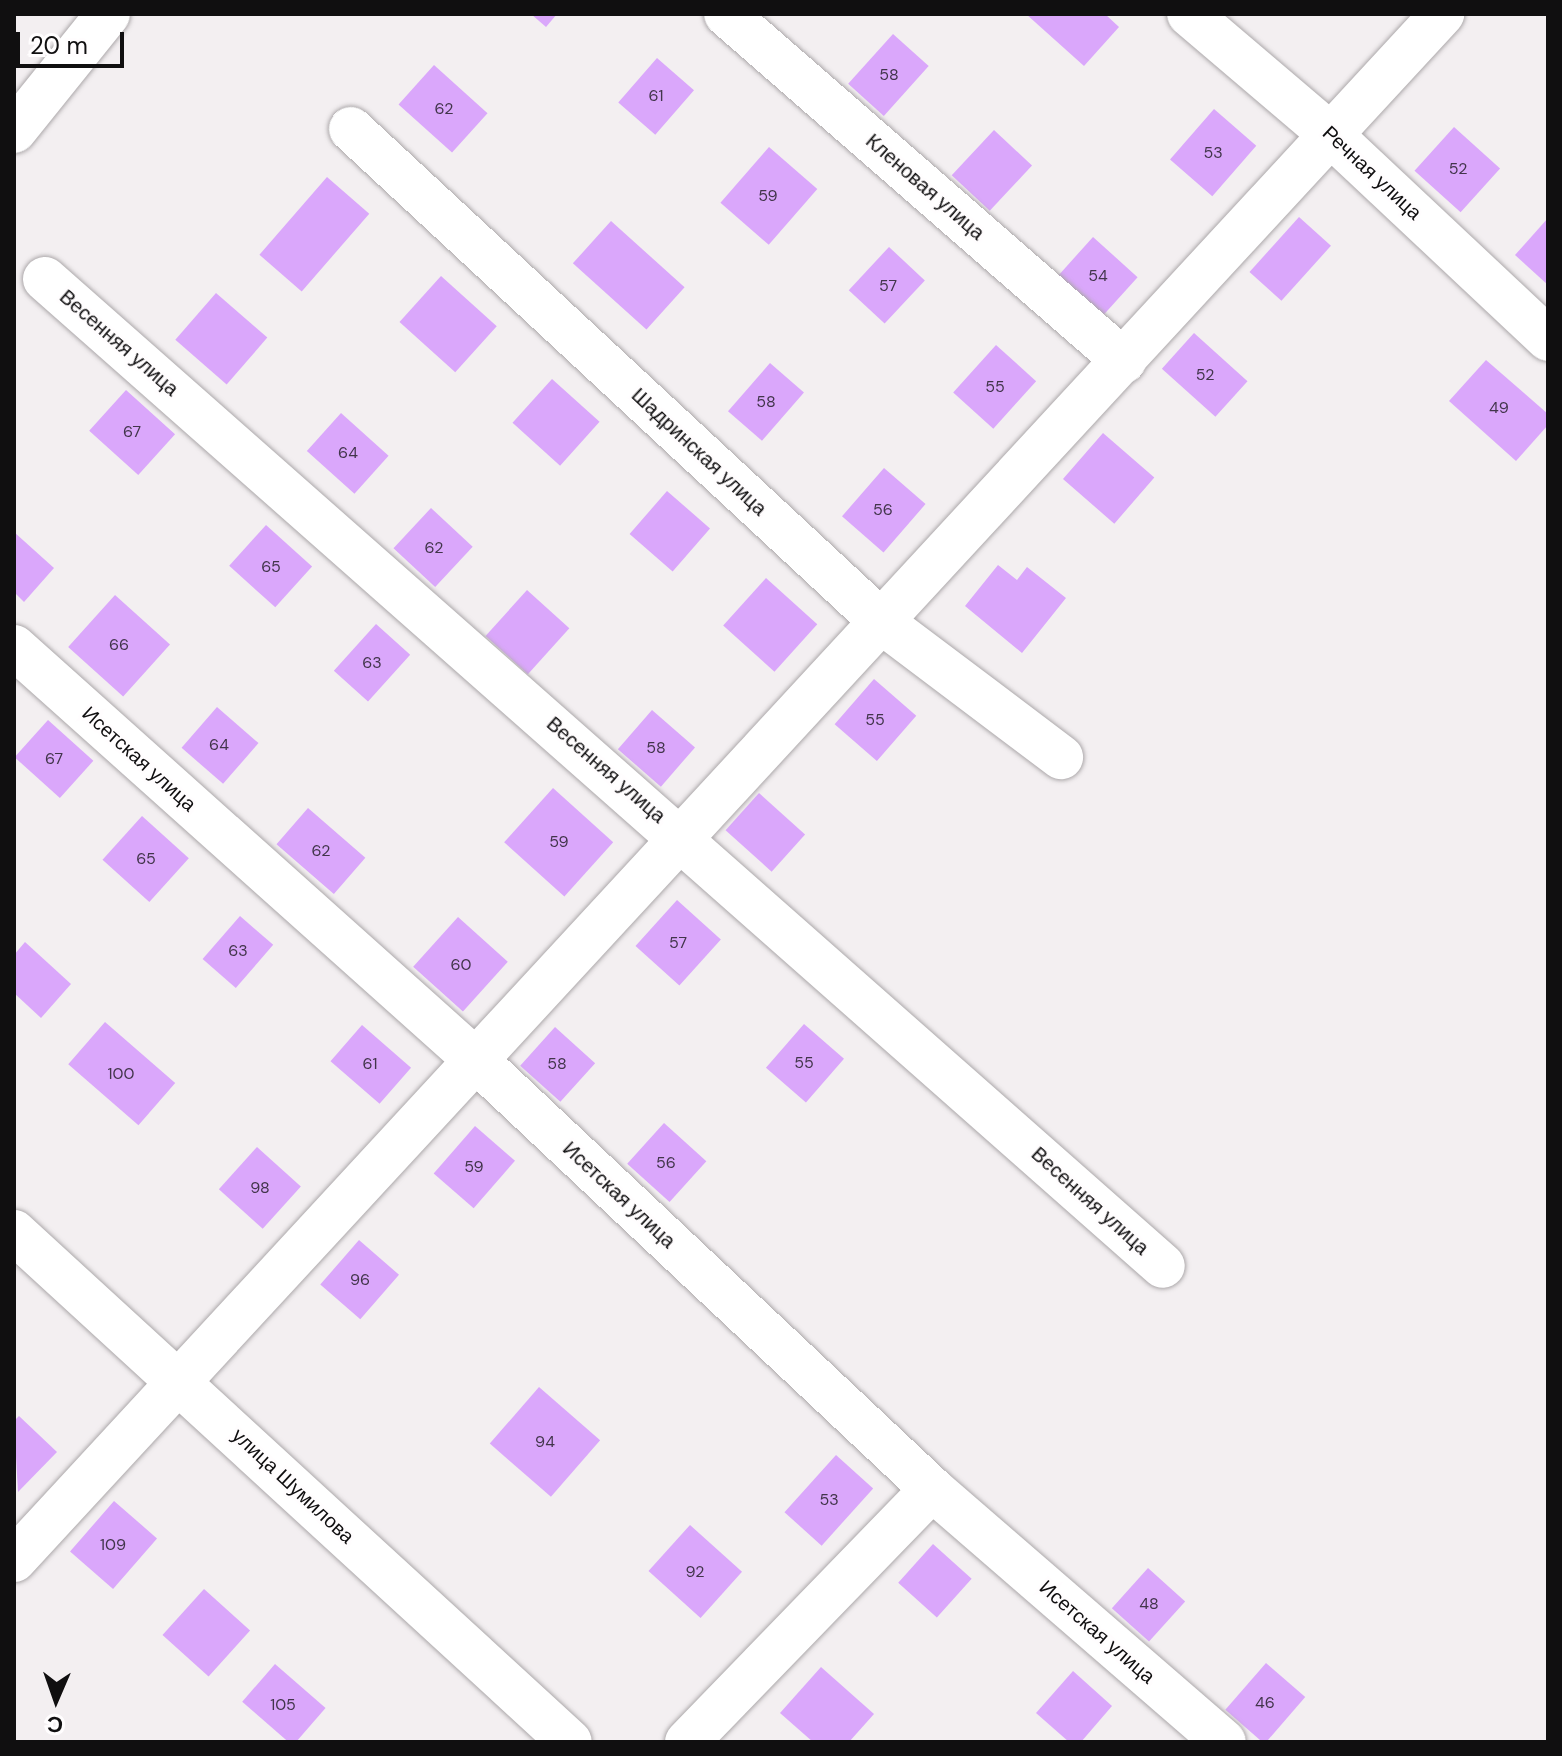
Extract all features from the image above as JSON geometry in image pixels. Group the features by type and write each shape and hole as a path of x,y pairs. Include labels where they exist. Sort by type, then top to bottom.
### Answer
{"street":[{"path":"14,131 108,14"},
{"name":"Кленовая улица","path":"726,14 1124,361"},
{"name":"Речная улица","path":"1189,14 1331,135 1548,339"},
{"path":"14,1560 184,1384 1442,14"},
{"name":"Шадринская улица","path":"351,129 883,623 1061,757"},
{"name":"Весенняя улица","path":"45,279 685,839 1163,1266"},
{"name":"Исетская улица","path":"14,647 479,1063 932,1489 1224,1742"},
{"name":"улица Шумилова","path":"14,1232 184,1384 570,1742"},
{"path":"687,1742 932,1489"}],"building":[{"path":"531,14 557,14 546,27"},
{"path":"1026,14 1105,14 1119,27 1084,66"},
{"path":"893,34 929,66 884,116 848,84"},
{"path":"657,58 694,90 655,135 618,103"},
{"path":"434,65 488,113 452,153 399,104"},
{"path":"1214,109 1256,146 1212,196 1170,160"},
{"path":"1454,127 1500,168 1461,212 1415,171"},
{"path":"994,130 1032,165 990,211 952,175"},
{"path":"769,147 817,189 769,245 720,203"},
{"path":"327,177 369,214 302,291 259,255"},
{"path":"1299,217 1331,246 1281,301 1249,272"},
{"path":"1548,218 1548,285 1515,255"},
{"path":"611,221 685,287 646,330 573,263"},
{"path":"1093,237 1138,277 1103,316 1058,276"},
{"path":"889,247 925,280 885,324 849,290"},
{"path":"441,276 497,326 455,372 400,322"},
{"path":"216,293 267,338 227,384 175,340"},
{"path":"1194,333 1248,381 1215,417 1162,369"},
{"path":"996,345 1036,381 993,429 953,393"},
{"path":"1486,360 1548,414 1548,425 1516,461 1449,401"},
{"path":"770,363 804,393 762,441 728,411"},
{"path":"552,379 600,422 560,466 513,423"},
{"path":"126,390 175,434 138,475 89,431"},
{"path":"341,413 389,456 354,494 307,451"},
{"path":"1103,433 1154,478 1114,524 1063,479"},
{"path":"884,468 926,504 884,552 842,516"},
{"path":"667,491 710,528 673,571 630,534"},
{"path":"431,508 473,547 435,587 393,548"},
{"path":"266,525 312,566 275,607 229,566"},
{"path":"14,532 54,568 24,602 14,592"},
{"path":"998,565 1017,580 1027,567 1066,598 1022,653 965,606"},
{"path":"766,578 817,624 774,672 723,626"},
{"path":"527,590 569,628 528,674 486,636"},
{"path":"115,595 170,645 123,697 68,647"},
{"path":"376,624 410,655 368,702 334,671"},
{"path":"874,679 916,716 877,761 835,724"},
{"path":"217,707 259,743 223,784 182,748"},
{"path":"652,710 695,747 661,787 618,749"},
{"path":"48,720 93,761 60,798 15,757"},
{"path":"553,788 613,842 564,896 504,842"},
{"path":"759,793 805,834 772,872 726,830"},
{"path":"308,808 365,858 334,894 277,844"},
{"path":"142,816 189,858 149,902 103,860"},
{"path":"677,900 721,939 679,986 636,946"},
{"path":"240,916 273,945 236,988 203,959"},
{"path":"458,917 508,962 463,1012 413,967"},
{"path":"25,942 71,984 41,1018 14,993 14,955"},
{"path":"105,1022 175,1083 138,1125 68,1064"},
{"path":"804,1024 844,1059 806,1103 766,1068"},
{"path":"362,1025 411,1068 380,1104 331,1061"},
{"path":"555,1027 595,1063 560,1102 520,1066"},
{"path":"664,1123 706,1161 670,1202 627,1164"},
{"path":"475,1126 515,1161 474,1208 434,1174"},
{"path":"257,1147 301,1186 263,1229 219,1189"},
{"path":"359,1240 399,1275 360,1319 320,1285"},
{"path":"539,1387 600,1440 551,1497 490,1444"},
{"path":"19,1416 57,1452 18,1492 14,1421"},
{"path":"836,1455 873,1488 822,1546 784,1512"},
{"path":"114,1501 157,1538 113,1589 70,1552"},
{"path":"690,1525 742,1572 701,1618 649,1571"},
{"path":"933,1544 972,1579 937,1617 898,1583"},
{"path":"1148,1568 1185,1601 1149,1642 1112,1608"},
{"path":"204,1589 250,1630 209,1677 163,1635"},
{"path":"1266,1663 1305,1697 1266,1742 1225,1710"},
{"path":"275,1664 326,1708 296,1742 289,1742 242,1702"},
{"path":"821,1667 874,1714 849,1742 813,1742 780,1713"},
{"path":"1073,1671 1112,1706 1081,1742 1069,1742 1036,1713"}]}
